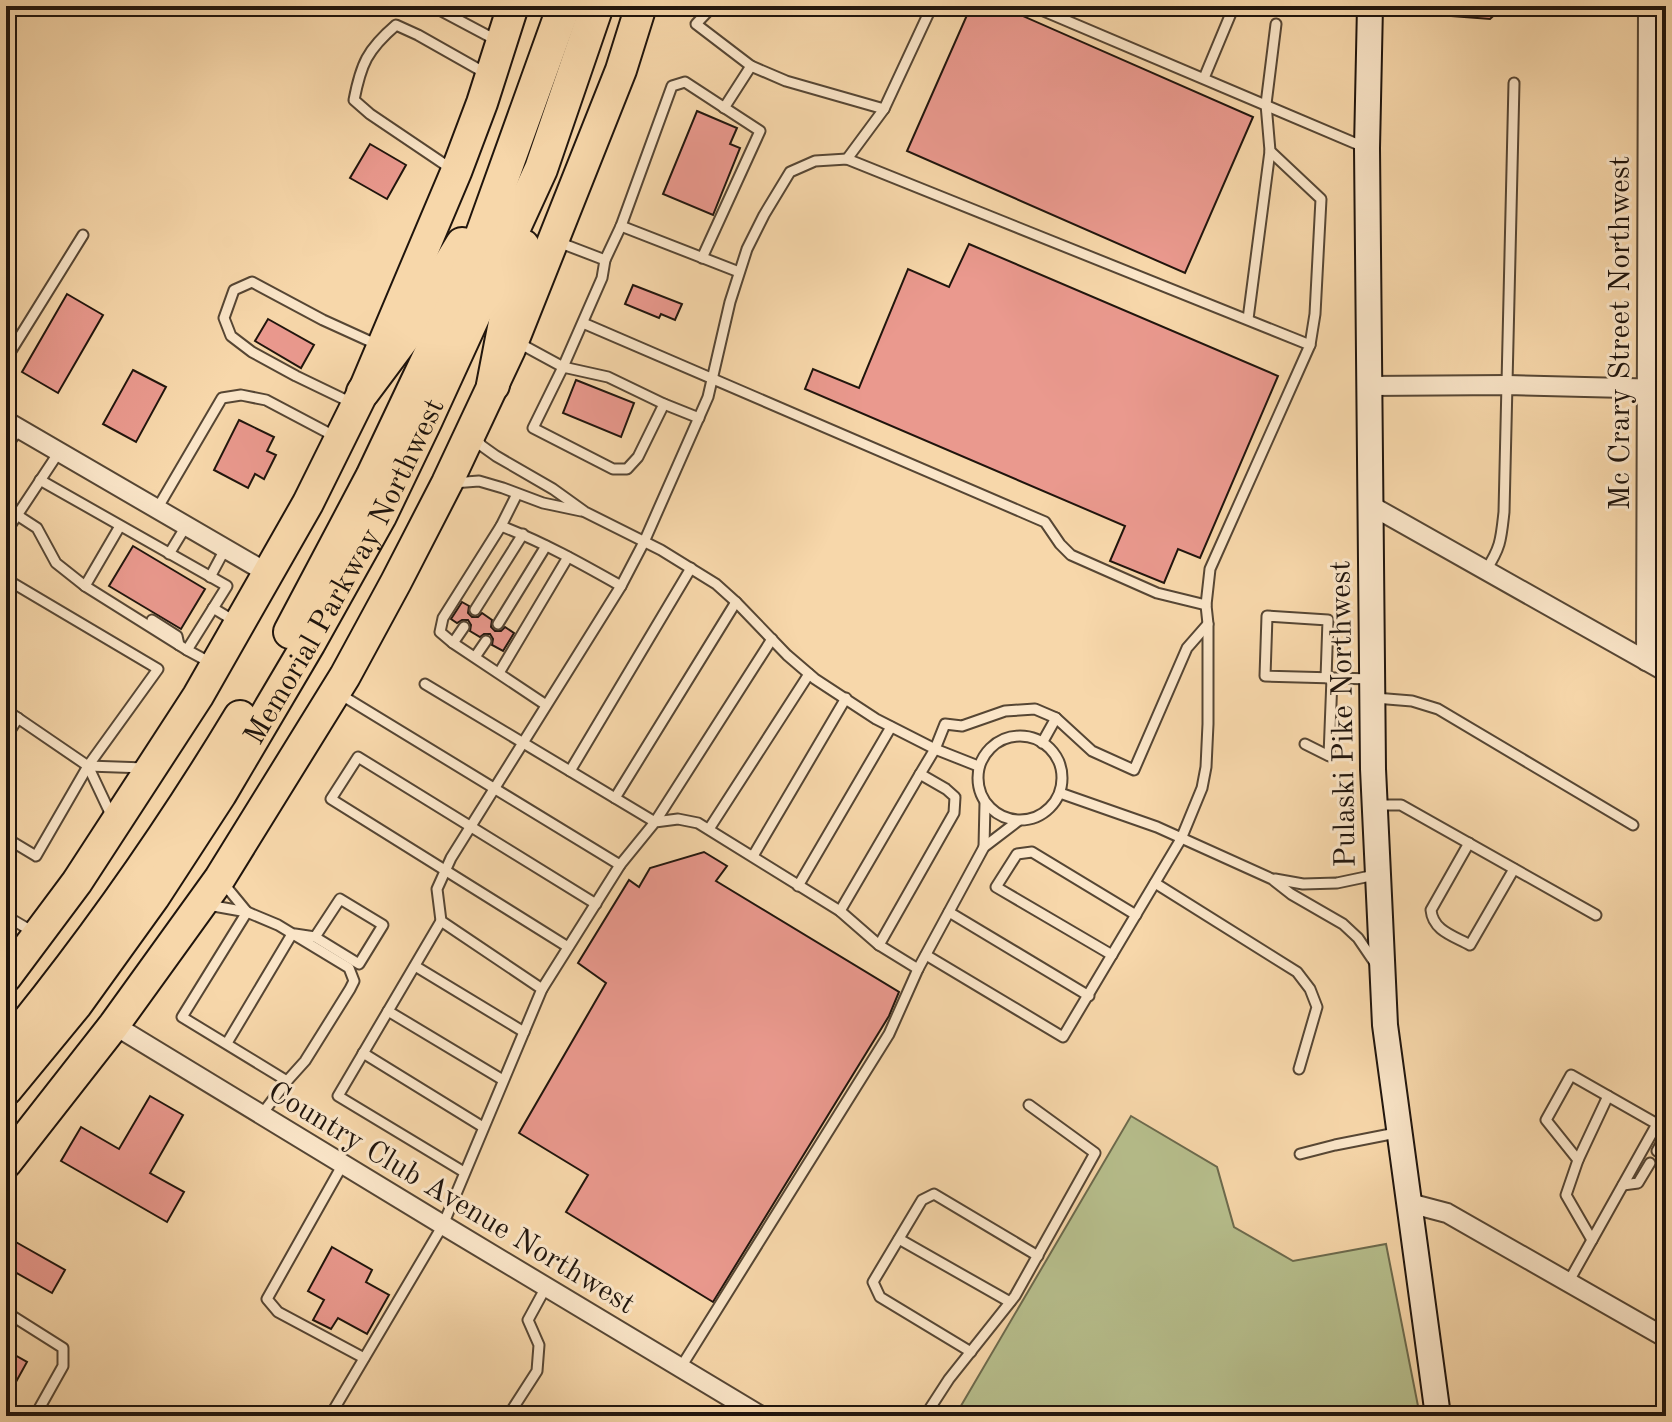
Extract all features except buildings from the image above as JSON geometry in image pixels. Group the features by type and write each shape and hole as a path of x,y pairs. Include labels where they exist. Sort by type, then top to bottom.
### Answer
{"highway":[{"path":"6,977 77,882 152,768 216,665 308,503 360,399 456,172 513,6"},
{"name":"Memorial Parkway Northwest","path":"6,1049 109,916 221,748 284,643 372,477 453,306 476,251 564,6"},
{"name":"Memorial Parkway Northwest","path":"6,1089 76,1004 153,897 220,794 387,502 541,169 597,6"},
{"path":"6,1163 114,1025 220,878 335,691 396,582 514,341 621,70 641,6"},
{"path":"360,399 413,325 467,236 513,149"},
{"path":"493,385 512,286 532,220 541,169"}],"main road":[{"name":"Pulaski Pike Northwest","path":"1370,6 1367,148 1372,688 1385,1025 1438,1416"}],"street":[{"name":"Mc Crary Street Northwest","path":"1646,661 1657,389 1648,6"},
{"path":"1369,386 1507,385 1657,389"},
{"path":"13,425 269,574"},
{"path":"1370,505 1666,672"},
{"name":"Country Club Avenue Northwest","path":"114,1025 761,1416"},
{"path":"1409,1203 1447,1213 1666,1338"}],"lane":[{"path":"432,6 501,42"},
{"path":"713,6 696,24 751,66 786,81 884,109"},
{"path":"847,159 884,109 932,6"},
{"path":"1032,6 1367,148"},
{"path":"1204,78 1234,6"},
{"path":"1248,319 1270,151 1266,104 1276,24"},
{"path":"456,172 354,100 360,70 370,52 396,25 491,76"},
{"path":"724,108 751,66"},
{"path":"664,404 638,457 627,469 613,469 533,428 602,278 605,260 621,226 672,86 685,82 760,131 702,258"},
{"path":"1486,570 1497,553 1502,537 1514,83"},
{"path":"926,955 1063,1037 1181,839 1202,788 1206,767 1206,605 1210,569 1310,345 1315,314 1321,199 1270,151"},
{"path":"464,1172 338,1096 441,921 437,889 445,870 621,586 644,542 708,397 730,302 747,249 790,172 815,161 847,159 1310,345"},
{"path":"621,226 739,272"},
{"path":"6,359 83,235"},
{"path":"555,241 605,260"},
{"path":"360,399 296,376 252,352 231,336 224,318 234,290 252,282 381,347"},
{"path":"583,323 1045,522 1071,555 1157,593 1206,605"},
{"path":"514,341 563,367 608,377 699,418"},
{"path":"157,509 222,398 241,395 266,400 339,438"},
{"path":"6,447 13,425"},
{"path":"471,433 482,446 585,512 716,584 809,674 891,727 978,766"},
{"path":"6,532 59,452"},
{"path":"40,480 227,586 183,647"},
{"path":"447,483 479,481 543,503 585,512"},
{"path":"517,494 501,526 443,618 440,632 546,705"},
{"path":"17,515 37,528 56,563 183,647 216,665"},
{"path":"86,583 120,526"},
{"path":"169,554 186,526"},
{"path":"501,526 523,534 621,586"},
{"path":"475,610 523,534"},
{"path":"498,624 546,546"},
{"path":"210,577 225,549"},
{"path":"499,673 568,557"},
{"path":"570,771 691,568"},
{"path":"6,579 158,669 88,766 36,856 6,838"},
{"path":"615,798 736,602"},
{"path":"213,608 239,624"},
{"path":"1305,744 1329,756 1329,678 1326,649 1328,620 1267,616 1265,676 1329,678 1438,709 1633,825"},
{"path":"840,911 935,749 945,724 962,726 1005,711 1035,709 1056,718 1092,751 1134,770 1187,648 1208,624"},
{"path":"453,643 464,627"},
{"path":"330,1416 443,1225 542,989 620,865 655,822 772,639"},
{"path":"475,657 486,641"},
{"path":"1265,649 1277,649"},
{"path":"1314,649 1326,649"},
{"path":"709,829 809,674"},
{"path":"425,684 655,822 678,819 709,829 840,911 879,945 918,969"},
{"path":"335,691 620,865"},
{"path":"753,856 846,698"},
{"path":"6,710 88,766 115,824"},
{"path":"6,737 18,718"},
{"path":"1042,743 1056,718"},
{"path":"798,886 891,727"},
{"path":"1020,736 1042,743 1055,754 1061,767 1060,793 1044,814 1018,821 1005,819 985,803 979,792 978,766 994,744 1006,738 1020,736"},
{"path":"568,947 331,799 358,757 596,904"},
{"path":"88,766 152,768"},
{"path":"879,945 954,813 955,797 920,774"},
{"path":"1060,793 1157,827 1272,879 1291,894 1343,924 1358,938 1383,974"},
{"path":"984,847 985,803"},
{"path":"1375,805 1401,805 1596,915"},
{"path":"681,1367 889,1034 918,969 984,847 1018,821"},
{"path":"1469,843 1431,910 1436,926 1470,945 1514,869"},
{"path":"1112,955 996,887 1017,854 1032,852 1136,915"},
{"path":"1272,879 1303,884 1337,883 1378,875"},
{"path":"220,878 247,912"},
{"path":"1155,883 1297,972 1310,989 1317,1007 1299,1069"},
{"path":"292,934 315,937 359,964 383,925 340,899 315,937"},
{"path":"201,904 247,912 292,934 349,968 354,981 305,1061 262,1114"},
{"path":"247,912 182,1017 287,1081"},
{"path":"949,912 1089,996"},
{"path":"6,916 38,935"},
{"path":"441,921 542,989"},
{"path":"227,1043 292,934"},
{"path":"415,966 524,1032"},
{"path":"388,1011 503,1080"},
{"path":"363,1053 483,1127"},
{"path":"1569,1281 1623,1185 1662,1126 1571,1075 1546,1120 1578,1160"},
{"path":"1592,1240 1566,1195 1578,1160 1608,1096"},
{"path":"925,1416 949,1379 1010,1302 1095,1153 1029,1105"},
{"path":"1300,1154 1400,1133"},
{"path":"1657,1151 1666,1135"},
{"path":"1623,1185 1638,1183 1650,1163"},
{"path":"343,1164 267,1299 278,1312 364,1358"},
{"path":"971,1352 880,1297 873,1282 922,1200 934,1194 1038,1256"},
{"path":"899,1239 1010,1302"},
{"path":"508,1416 537,1371 539,1345 528,1320 546,1287"},
{"path":"6,1312 63,1348 63,1366 35,1416"}],"green space":[{"path":"1131,1116 1217,1167 1234,1227 1293,1261 1386,1244 1420,1416 955,1416"}]}
